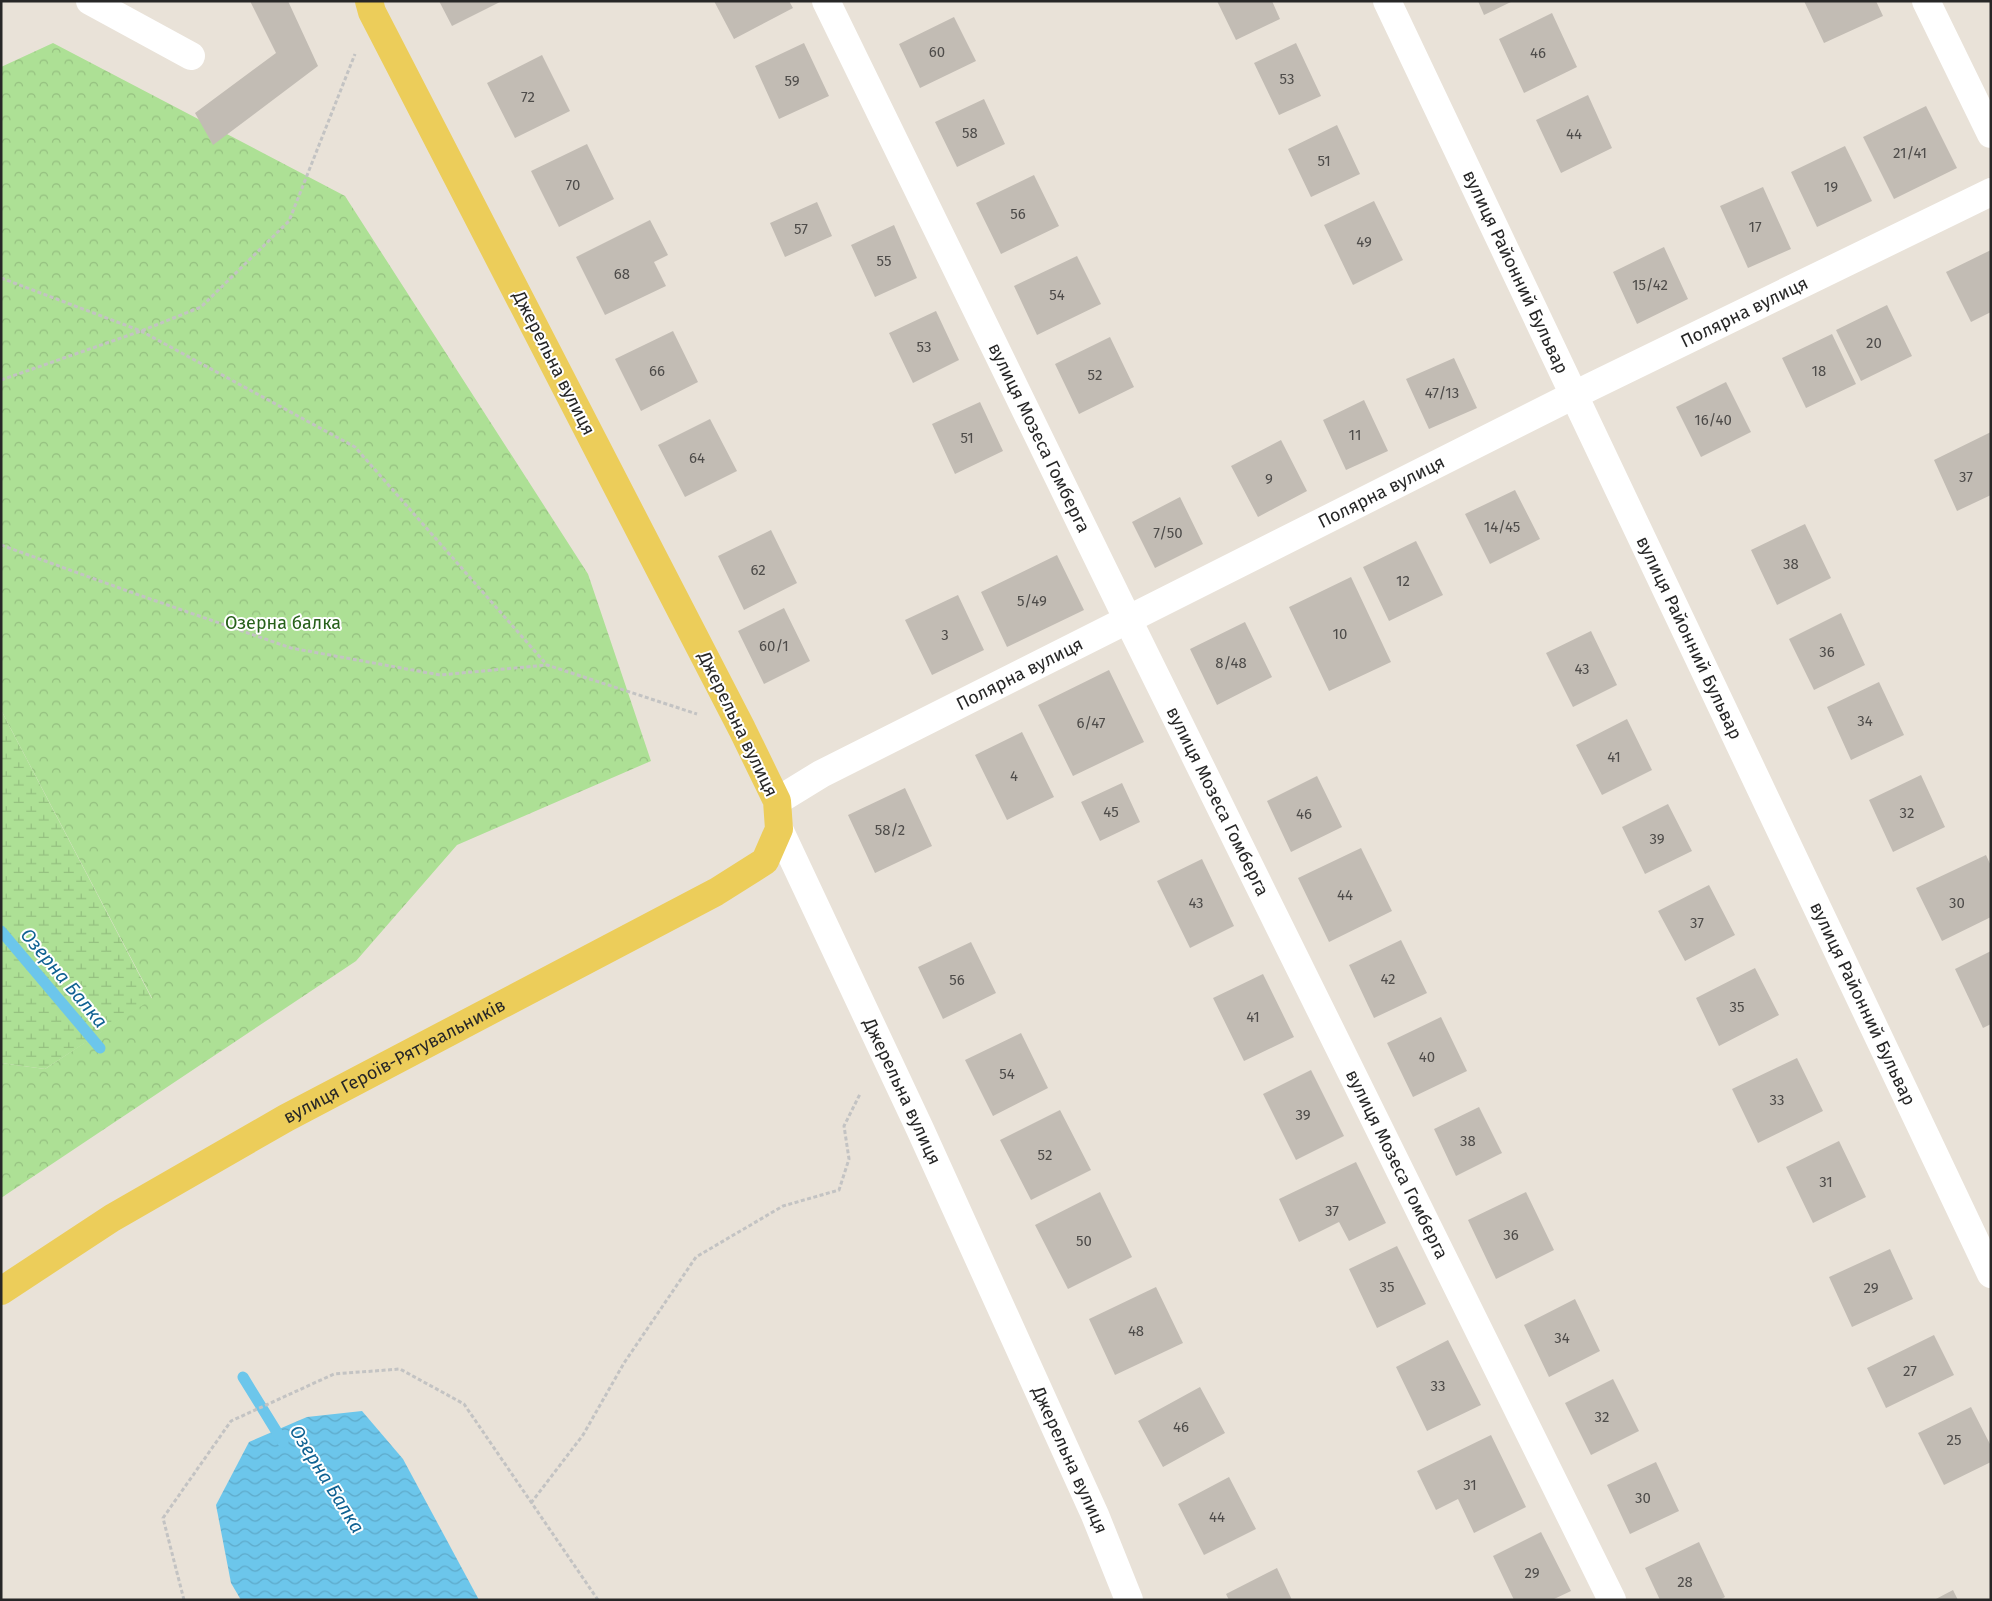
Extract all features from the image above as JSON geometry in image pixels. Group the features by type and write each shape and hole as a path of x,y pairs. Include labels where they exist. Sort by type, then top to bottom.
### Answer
{"main road":[{"name":"Джерельна вулиця","path":"371,6 742,728 777,801 779,829"},
{"name":"вулиця Героїв-Рятувальників","path":"1,1291 112,1218 286,1118 716,892 764,861 779,829"}],"street":[{"path":"90,1 191,56"},
{"name":"вулиця Мозеса Гомберга","path":"826,1 1128,620 1612,1600"},
{"name":"вулиця Районний Бульвар","path":"1387,1 1991,1274"},
{"path":"1926,1 1991,134"},
{"name":"Полярна вулиця","path":"777,801 821,774 1574,395 1991,192"},
{"name":"Джерельна вулиця","path":"779,829 928,1147 1091,1506 1129,1600"}],"path":[{"path":"1,380 141,331 201,307 289,221 371,6"},
{"path":"1,278 141,331 355,446 547,665"},
{"path":"1,545 291,648 440,675 547,665 742,728"},
{"path":"531,1503 583,1435 624,1363 696,1257 783,1206 839,1190 849,1159 844,1126 860,1094"},
{"path":"184,1600 163,1518 231,1421 334,1374 400,1369 464,1404 598,1600"}],"green space":[{"name":"Озерна балка","path":"53,43 345,196 588,574 651,761 457,845 356,961 1,1198 1,1063 45,1069 152,998 1,710 1,67"},
{"path":"1,710 152,999 45,1069 1,1063"}],"water":[{"path":"362,1411 403,1459 479,1600 241,1600 231,1583 216,1505 249,1442 307,1417"}],"building":[{"path":"250,1 288,1 318,66 213,145 195,113 276,53"},
{"path":"439,1 502,1 452,26"},
{"path":"714,1 789,1 793,8 734,39"},
{"path":"1217,1 1272,1 1280,19 1236,40"},
{"path":"1478,1 1513,1 1484,15"},
{"path":"1804,1 1876,1 1883,16 1824,43"},
{"path":"1552,13 1577,67 1524,93 1499,39"},
{"path":"954,17 976,61 920,88 899,44"},
{"path":"804,43 829,96 779,119 755,66"},
{"path":"1296,43 1321,96 1279,115 1254,63"},
{"path":"542,55 570,111 515,138 487,83"},
{"path":"1588,95 1612,148 1561,173 1536,120"},
{"path":"984,99 1005,144 957,167 935,122"},
{"path":"1926,106 1957,168 1894,199 1863,137"},
{"path":"1337,125 1360,174 1311,197 1288,149"},
{"path":"587,144 614,199 559,227 531,171"},
{"path":"1845,146 1872,201 1817,227 1791,172"},
{"path":"1034,175 1059,226 1001,254 976,203"},
{"path":"1763,187 1791,249 1748,268 1720,206"},
{"path":"1374,201 1403,260 1353,285 1324,225"},
{"path":"817,202 832,236 785,257 770,223"},
{"path":"650,220 668,255 654,262 666,286 605,315 576,257"},
{"path":"894,225 917,278 875,297 851,245"},
{"path":"1664,247 1688,299 1637,324 1613,272"},
{"path":"1991,250 1991,312 1971,322 1946,272"},
{"path":"1077,256 1101,304 1037,335 1014,286"},
{"path":"1887,305 1912,356 1861,381 1836,330"},
{"path":"936,311 959,360 913,383 889,333"},
{"path":"673,331 698,382 641,411 615,359"},
{"path":"1832,334 1856,384 1806,408 1782,358"},
{"path":"1110,337 1134,387 1079,414 1055,364"},
{"path":"1454,358 1477,408 1429,429 1406,379"},
{"path":"1726,382 1751,432 1701,457 1676,407"},
{"path":"1364,400 1388,451 1346,470 1323,420"},
{"path":"980,402 1003,451 955,474 932,424"},
{"path":"710,419 737,471 685,497 658,445"},
{"path":"1991,432 1991,495 1957,511 1934,460"},
{"path":"1281,440 1307,491 1258,517 1231,466"},
{"path":"1515,490 1540,539 1490,564 1465,514"},
{"path":"1180,497 1203,544 1155,568 1132,522"},
{"path":"1805,524 1831,578 1777,605 1751,550"},
{"path":"771,530 797,583 744,610 718,556"},
{"path":"1416,541 1443,595 1389,621 1363,567"},
{"path":"1057,555 1084,610 1007,647 981,592"},
{"path":"1351,577 1391,662 1329,691 1289,607"},
{"path":"958,595 984,650 932,675 905,620"},
{"path":"784,608 810,661 764,684 738,631"},
{"path":"1841,613 1865,665 1814,690 1789,639"},
{"path":"1245,622 1272,677 1217,705 1190,649"},
{"path":"1591,631 1617,685 1573,707 1546,653"},
{"path":"1109,670 1144,742 1073,776 1038,705"},
{"path":"1879,682 1904,735 1851,760 1827,707"},
{"path":"1627,719 1652,770 1602,795 1576,745"},
{"path":"1022,732 1054,797 1007,820 975,755"},
{"path":"1921,775 1945,827 1893,852 1869,800"},
{"path":"1317,776 1342,827 1291,852 1267,801"},
{"path":"1122,783 1140,822 1100,841 1081,802"},
{"path":"905,788 932,846 875,873 848,815"},
{"path":"1668,804 1692,851 1645,874 1622,827"},
{"path":"1361,848 1392,911 1329,942 1298,878"},
{"path":"1986,855 1991,866 1991,917 1942,941 1916,888"},
{"path":"1202,859 1234,926 1190,948 1157,881"},
{"path":"1709,885 1735,935 1685,961 1658,911"},
{"path":"1401,940 1427,993 1374,1018 1349,965"},
{"path":"971,942 996,993 943,1019 918,967"},
{"path":"1991,951 1991,1024 1983,1028 1955,969"},
{"path":"1755,968 1779,1015 1719,1046 1696,998"},
{"path":"1263,974 1294,1037 1244,1061 1213,998"},
{"path":"1441,1017 1467,1071 1413,1097 1387,1043"},
{"path":"1021,1033 1048,1088 993,1116 965,1060"},
{"path":"1797,1058 1823,1111 1758,1143 1732,1089"},
{"path":"1311,1070 1344,1136 1296,1160 1263,1094"},
{"path":"1479,1107 1502,1153 1456,1176 1434,1129"},
{"path":"1060,1110 1091,1170 1031,1200 1000,1140"},
{"path":"1839,1141 1866,1197 1813,1223 1786,1167"},
{"path":"1356,1162 1386,1223 1349,1241 1339,1222 1299,1242 1279,1199"},
{"path":"1100,1192 1132,1257 1068,1289 1035,1225"},
{"path":"1526,1192 1554,1250 1496,1279 1468,1220"},
{"path":"1397,1246 1426,1304 1377,1328 1349,1269"},
{"path":"1890,1249 1913,1299 1852,1327 1829,1277"},
{"path":"1156,1287 1183,1343 1115,1375 1089,1319"},
{"path":"1575,1299 1600,1351 1549,1377 1524,1325"},
{"path":"1934,1335 1954,1375 1886,1408 1867,1368"},
{"path":"1448,1340 1481,1405 1427,1431 1396,1367"},
{"path":"1613,1379 1639,1431 1591,1455 1565,1403"},
{"path":"1200,1387 1225,1433 1163,1467 1138,1421"},
{"path":"1971,1407 1991,1446 1991,1462 1944,1485 1918,1433"},
{"path":"1491,1435 1526,1507 1474,1533 1458,1499 1436,1510 1417,1471"},
{"path":"1656,1462 1679,1511 1630,1534 1607,1485"},
{"path":"1229,1477 1256,1529 1204,1555 1178,1504"},
{"path":"1541,1532 1571,1591 1552,1600 1514,1600 1493,1556"},
{"path":"1699,1542 1725,1597 1719,1600 1660,1600 1645,1568"},
{"path":"1277,1568 1292,1600 1229,1600 1226,1594"},
{"path":"1953,1590 1958,1600 1934,1600"}],"waterway":[{"name":"Озерна Балка","path":"1,931 100,1048"},
{"name":"Озерна Балка","path":"243,1377 283,1442"}]}
